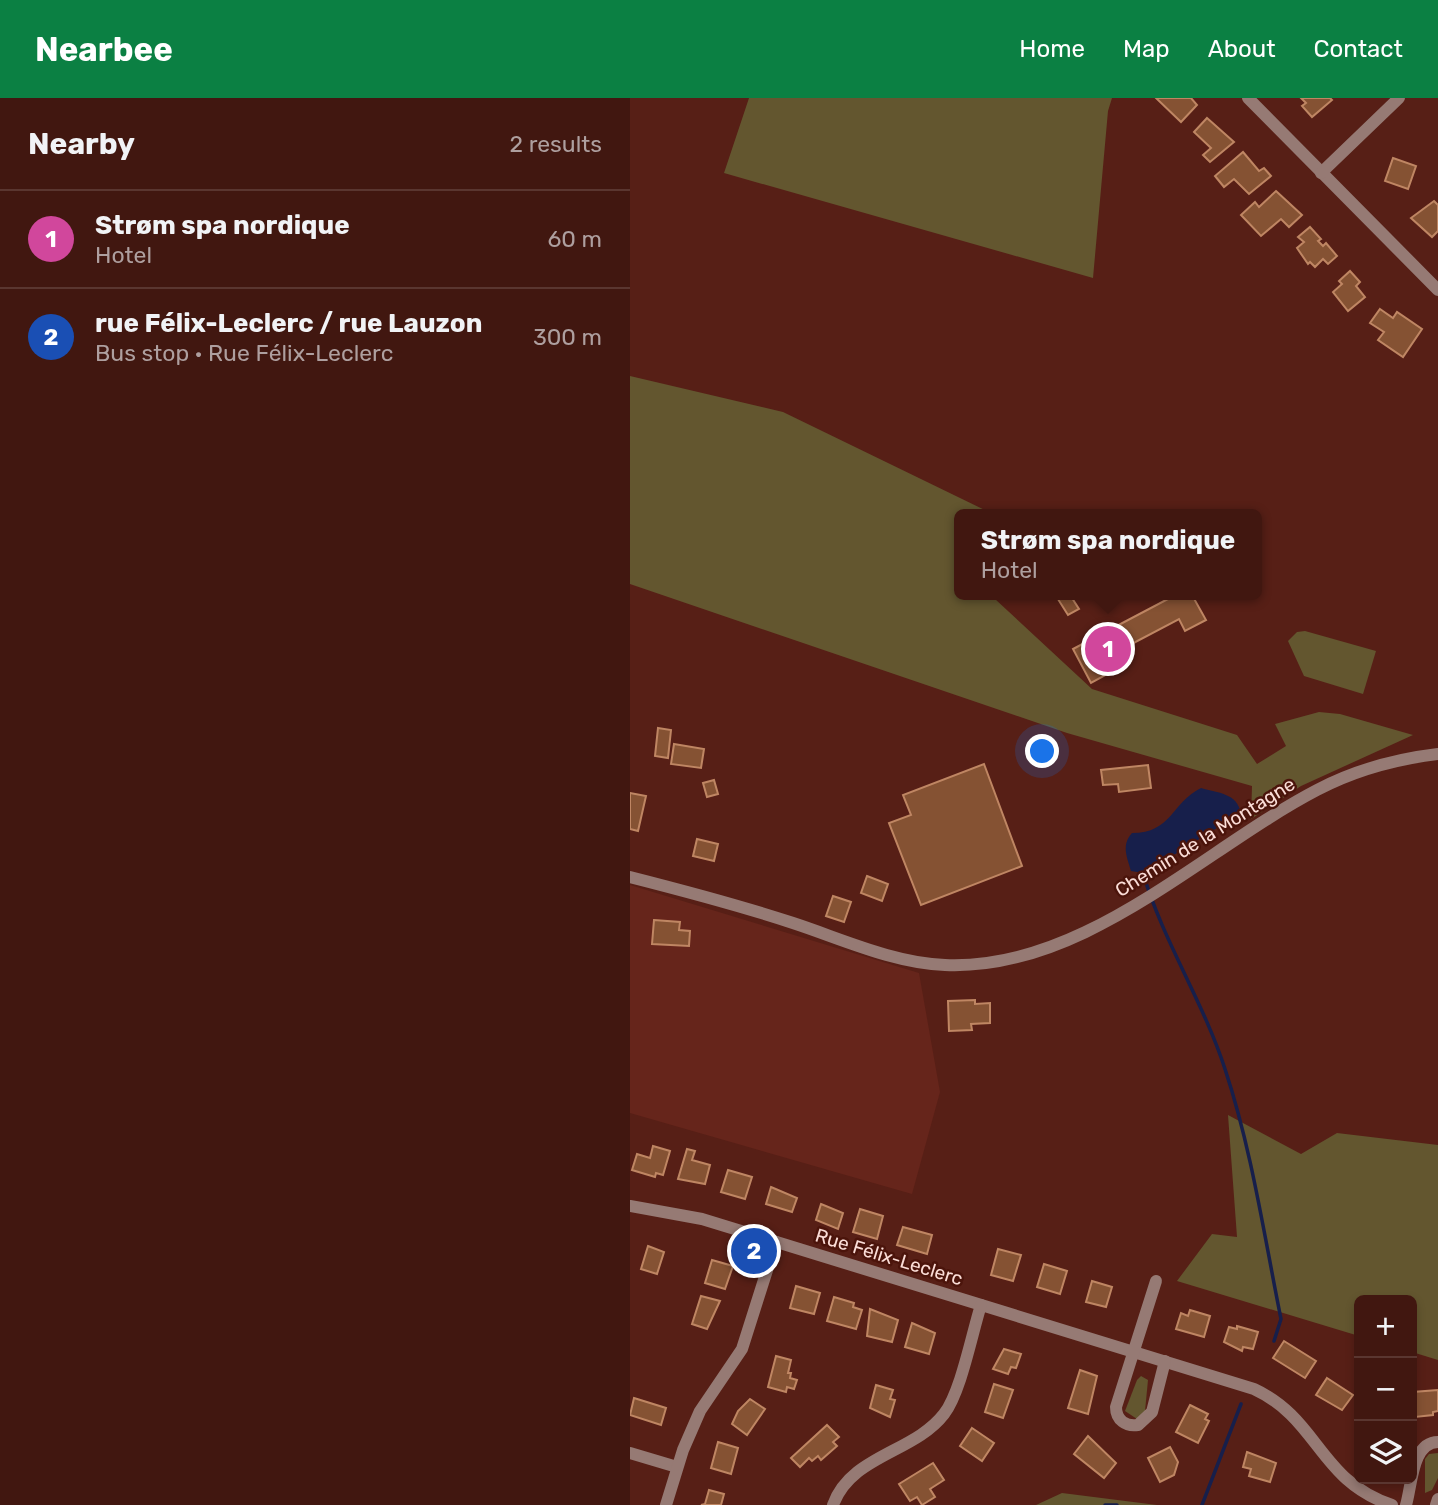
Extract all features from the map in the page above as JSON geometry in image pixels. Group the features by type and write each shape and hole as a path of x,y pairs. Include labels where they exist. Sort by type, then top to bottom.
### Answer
{"street":[{"path":"1248,98 1438,290"},
{"path":"1321,173 1399,98"},
{"name":"Chemin de la Montagne","path":"630,877 729,902 891,956 946,965 998,961 1028,953 1084,931 1139,903 1324,786 1377,766 1438,754"},
{"name":"Rue Félix-Leclerc","path":"630,1206 677,1213 1244,1385 1272,1399 1295,1417 1350,1485 1392,1505"},
{"path":"666,1505 677,1467 700,1411 742,1349 776,1242"},
{"path":"1156,1281 1116,1407 1120,1420 1132,1426 1143,1423 1149,1417 1165,1361"},
{"path":"833,1505 839,1491 855,1473 920,1434 944,1414 955,1390 981,1305"},
{"path":"1406,1505 1419,1452 1426,1444 1438,1442"},
{"path":"630,1453 677,1467"},
{"path":"1436,1505 1438,1499"}],"shaded area":[{"path":"749,98 1112,98 1108,111 1093,278 724,173"},
{"path":"630,376 783,412 983,509 954,509 954,600 996,600 1092,689 1237,735 1257,764 1286,746 1275,724 1319,712 1340,714 1413,735 1301,786 1251,819 1252,786 1067,733 630,584"},
{"path":"1305,631 1376,651 1363,694 1304,676 1288,641 1297,632"},
{"path":"630,885 919,973 940,1092 912,1194 630,1113"},
{"path":"1228,1115 1301,1154 1337,1133 1438,1145 1438,1360 1417,1354 1417,1295 1354,1295 1354,1334 1177,1281 1212,1234 1237,1237"},
{"path":"1141,1376 1148,1380 1145,1411 1137,1419 1125,1411"},
{"path":"1438,1453 1438,1478 1432,1490 1425,1493 1425,1459 1429,1454"},
{"path":"1062,1493 1157,1505 1036,1505"}],"water":[{"path":"1201,788 1231,798 1239,806 1241,813 1153,868 1143,873 1131,871 1126,847 1132,833 1145,832 1164,823 1183,801"}],"building":[{"path":"1156,98 1191,98 1197,105 1181,122"},
{"path":"1301,98 1332,100 1312,117 1302,106 1306,103"},
{"path":"1207,118 1234,142 1210,162 1203,155 1211,148 1194,132"},
{"path":"1243,152 1259,171 1264,168 1271,176 1249,194 1234,179 1224,187 1215,176"},
{"path":"1393,158 1416,166 1408,189 1385,181"},
{"path":"1276,191 1302,215 1289,227 1281,219 1261,236 1241,215 1255,202 1259,207"},
{"path":"1434,201 1438,205 1438,231 1432,237 1411,218"},
{"path":"1310,227 1321,239 1318,241 1323,246 1326,243 1337,256 1328,264 1323,259 1315,267 1310,262 1308,264 1297,248 1304,242 1298,237"},
{"path":"1350,271 1360,282 1356,286 1365,297 1348,311 1333,292 1342,284 1339,281"},
{"path":"1380,309 1393,318 1397,312 1422,329 1403,357 1378,340 1384,332 1370,323"},
{"path":"1059,600 1073,600 1079,609 1068,615"},
{"path":"1166,600 1195,600 1206,620 1185,631 1179,619 1124,648 1131,661 1091,683 1073,649"},
{"path":"658,728 671,730 668,758 655,756"},
{"path":"674,744 704,749 701,768 671,764"},
{"path":"984,764 1022,866 921,905 889,823 911,815 903,795"},
{"path":"1148,765 1151,788 1119,792 1118,784 1103,785 1101,770"},
{"path":"714,780 718,794 707,797 703,783"},
{"path":"630,793 646,796 638,831 630,829"},
{"path":"697,839 718,844 714,861 693,856"},
{"path":"867,876 888,884 882,901 861,893"},
{"path":"833,896 851,902 844,922 826,916"},
{"path":"654,920 680,922 679,930 690,931 689,946 652,944"},
{"path":"975,1000 975,1004 990,1003 990,1023 971,1024 972,1030 949,1031 948,1001"},
{"path":"653,1146 670,1151 663,1175 656,1173 655,1177 632,1170 637,1154 650,1158"},
{"path":"687,1149 695,1151 692,1160 710,1165 705,1184 678,1179"},
{"path":"728,1170 752,1177 745,1199 721,1192"},
{"path":"771,1187 797,1198 792,1212 766,1204"},
{"path":"821,1204 843,1213 838,1229 816,1220"},
{"path":"860,1209 883,1216 877,1239 853,1232"},
{"path":"903,1227 932,1235 927,1254 897,1245"},
{"path":"648,1246 664,1252 657,1274 641,1269"},
{"path":"998,1249 1021,1255 1013,1281 991,1275"},
{"path":"712,1260 733,1266 725,1289 705,1283"},
{"path":"1044,1264 1067,1271 1060,1294 1037,1287"},
{"path":"1092,1281 1112,1287 1106,1307 1086,1302"},
{"path":"796,1286 820,1293 814,1314 790,1308"},
{"path":"701,1296 720,1301 707,1329 692,1324"},
{"path":"834,1297 854,1303 853,1307 862,1310 856,1329 827,1321"},
{"path":"870,1309 898,1320 892,1342 867,1336"},
{"path":"1190,1310 1210,1316 1204,1337 1176,1329 1181,1313 1188,1316"},
{"path":"912,1323 935,1333 929,1354 905,1347"},
{"path":"1237,1326 1258,1332 1253,1349 1243,1347 1242,1351 1224,1342 1229,1327 1237,1329"},
{"path":"1284,1341 1316,1361 1305,1378 1273,1358"},
{"path":"1004,1349 1021,1354 1016,1368 1011,1367 1008,1374 993,1369"},
{"path":"776,1356 791,1360 788,1373 791,1373 790,1378 797,1380 794,1389 787,1387 786,1392 768,1387"},
{"path":"1080,1370 1097,1376 1088,1414 1068,1408"},
{"path":"1327,1378 1353,1395 1342,1410 1316,1395"},
{"path":"994,1384 1013,1390 1003,1418 985,1412"},
{"path":"876,1385 893,1390 890,1399 895,1400 890,1417 870,1408"},
{"path":"1438,1390 1438,1411 1433,1412 1433,1415 1417,1417 1417,1392"},
{"path":"634,1398 666,1408 661,1425 630,1415"},
{"path":"750,1399 765,1409 747,1435 732,1424 738,1411"},
{"path":"1190,1405 1208,1414 1205,1419 1209,1421 1198,1443 1176,1432"},
{"path":"827,1425 839,1437 833,1442 837,1446 821,1460 818,1456 812,1461 809,1458 800,1467 791,1458"},
{"path":"972,1428 994,1443 982,1461 960,1446"},
{"path":"1088,1436 1116,1463 1104,1478 1074,1454"},
{"path":"718,1442 738,1448 731,1474 711,1468"},
{"path":"1170,1447 1178,1462 1174,1475 1160,1482 1148,1458"},
{"path":"1247,1452 1276,1463 1270,1482 1249,1476 1251,1469 1243,1467"},
{"path":"933,1463 944,1480 930,1489 935,1497 922,1505 917,1497 910,1501 899,1484"},
{"path":"709,1490 724,1494 721,1505 701,1505 705,1504"}],"waterway":[{"path":"1143,873 1161,923 1216,1044 1243,1131 1281,1319 1274,1341"},
{"path":"1202,1505 1241,1404"},
{"path":"1105,1505 1117,1505"}],"place":[{"name":"Strøm spa nordique","path":"1108,649"},
{"name":"rue Félix-Leclerc / rue Lauzon","path":"754,1251"}]}
